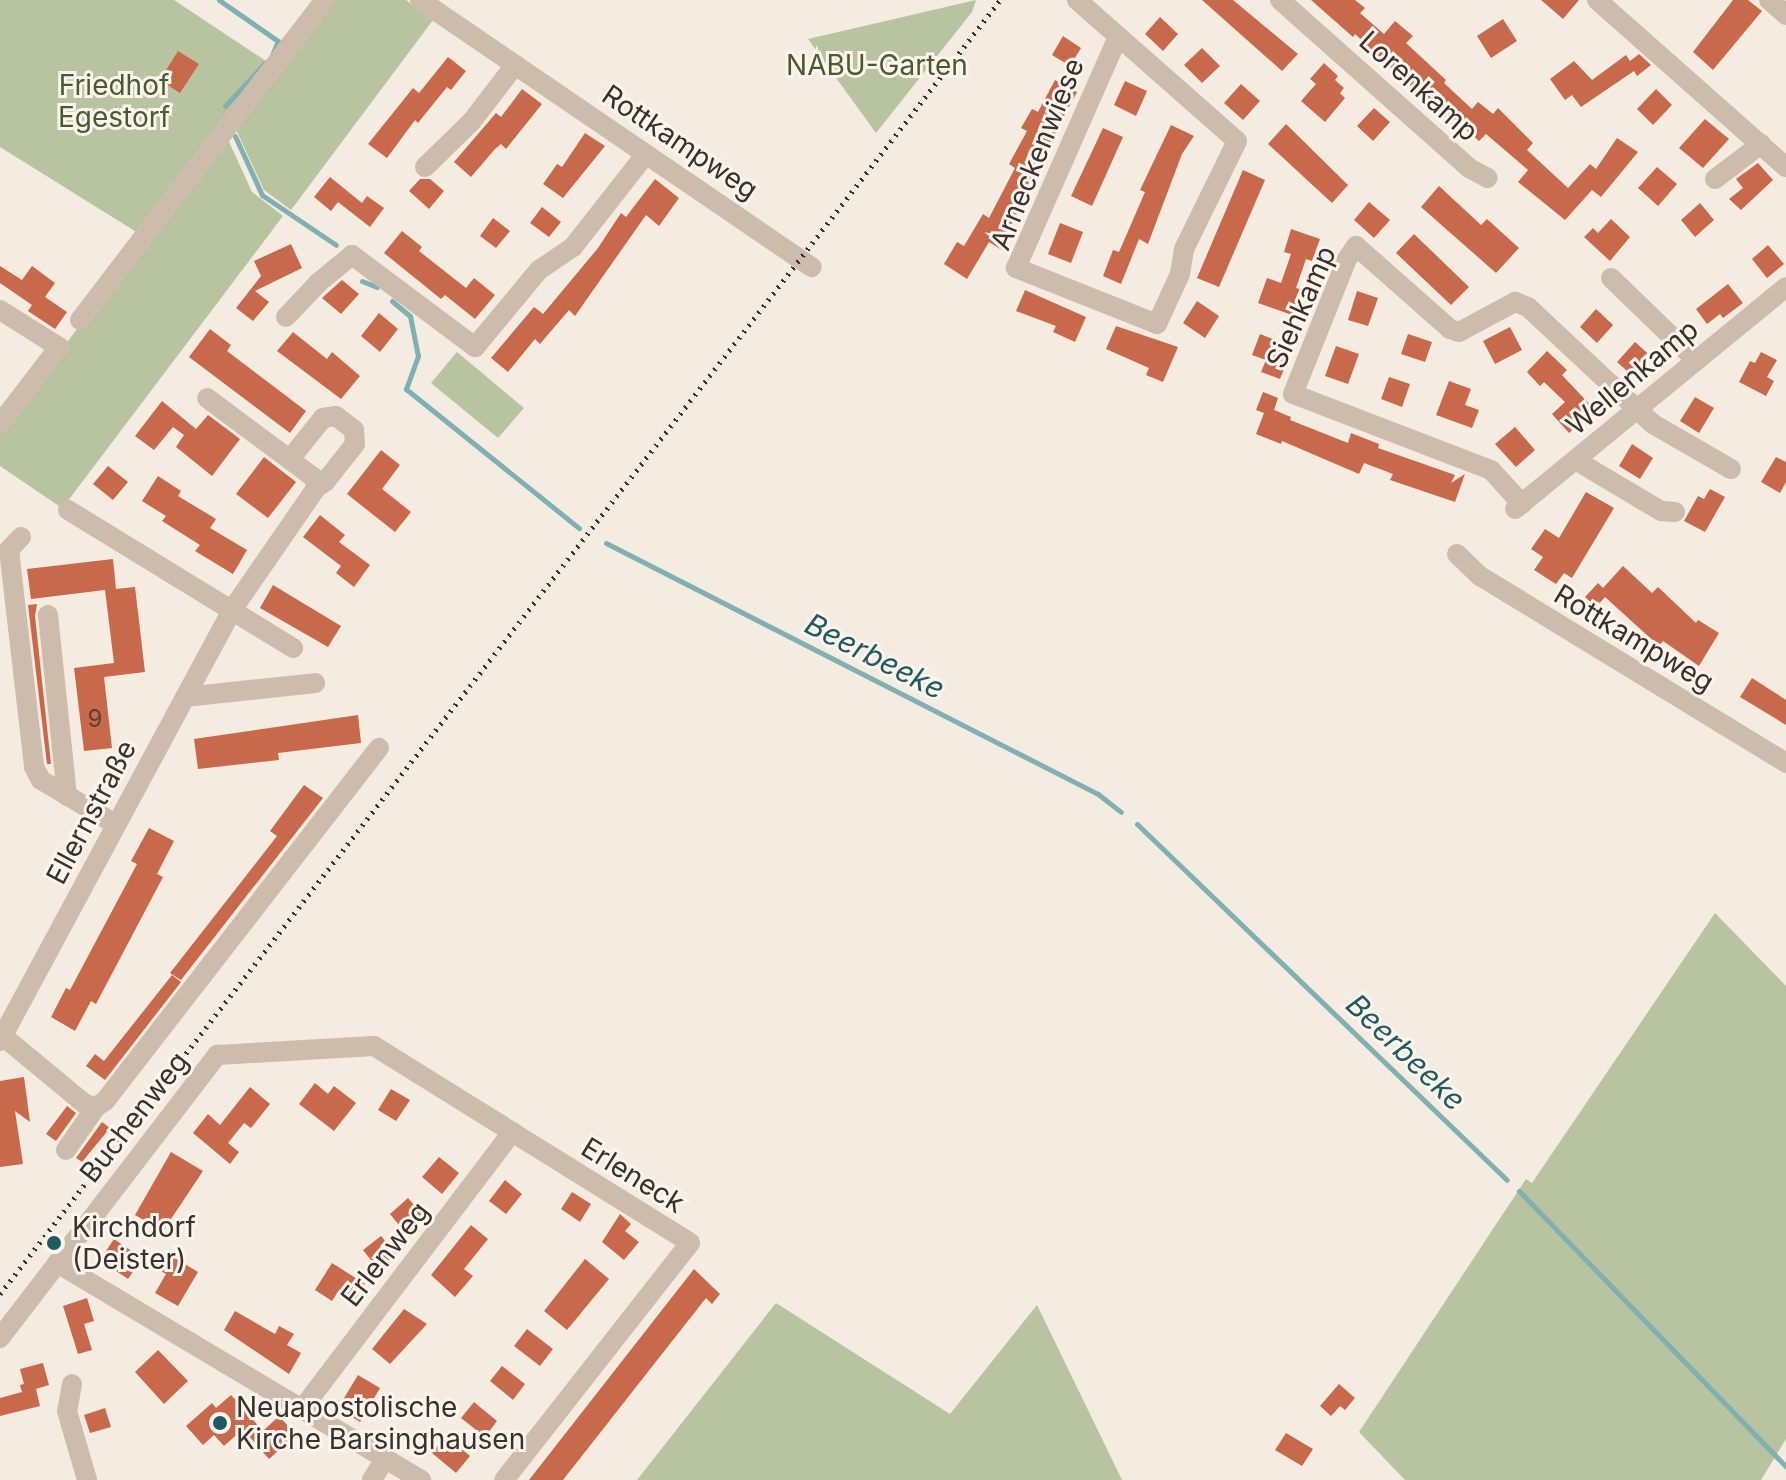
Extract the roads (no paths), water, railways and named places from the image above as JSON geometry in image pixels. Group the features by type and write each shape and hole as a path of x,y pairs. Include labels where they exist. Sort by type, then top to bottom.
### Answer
{"street":[{"path":"80,320 325,0"},
{"name":"Rottkampweg","path":"420,0 812,267"},
{"name":"Arneckenwiese","path":"1077,0 1237,141 1184,249 1180,274 1157,324 1016,268 1118,37"},
{"name":"Lorenkamp","path":"1280,0 1469,168 1488,178"},
{"path":"1597,0 1786,167"},
{"path":"1769,0 1786,15"},
{"path":"425,167 472,121 515,65"},
{"path":"1715,179 1761,144"},
{"path":"286,317 318,283 352,255 475,347 539,270 573,247 646,154"},
{"name":"Siehkamp","path":"1518,507 1491,470 1293,394 1347,259 1356,246 1450,329 1459,332 1515,302 1528,307 1639,409"},
{"path":"1611,278 1695,359"},
{"name":"Wellenkamp","path":"1518,507 1786,287"},
{"path":"0,310 59,347 0,424"},
{"path":"207,398 313,477 317,487"},
{"path":"1639,409 1653,424 1731,469"},
{"name":"Ellernstraße","path":"2,1039 232,610 317,487 325,482 355,444 354,430 336,416 323,418 290,459"},
{"path":"1577,461 1661,511 1675,512"},
{"path":"68,510 293,648"},
{"path":"21,537 9,550 34,767 41,780 115,824"},
{"name":"Rottkampweg","path":"1457,554 1480,576 1786,763"},
{"path":"48,615 67,796"},
{"path":"185,697 315,683"},
{"path":"66,1150 96,1107 105,1101 379,748"},
{"path":"2,1039 85,1104 96,1107"},
{"name":"Erleneck","path":"374,1046 690,1243 504,1480"},
{"name":"Buchenweg","path":"0,1338 217,1055 374,1046"},
{"name":"Erlenweg","path":"302,1409 512,1132"},
{"path":"57,1263 421,1480"},
{"path":"72,1384 67,1411 87,1480"},
{"path":"372,1480 384,1460"}],"waterway":[{"name":"Beerbeeke","path":"219,0 278,41 272,55"},
{"name":"Beerbeeke","path":"225,106 265,63"},
{"name":"Beerbeeke","path":"235,136 262,195 336,245"},
{"name":"Beerbeeke","path":"362,281 377,287"},
{"name":"Beerbeeke","path":"392,301 410,316 418,356 406,389 579,528"},
{"name":"Beerbeeke","path":"606,543 1098,794 1121,812"},
{"name":"Beerbeeke","path":"1137,824 1507,1180"},
{"name":"Beerbeeke","path":"1519,1191 1786,1467"}],"railway":[{"path":"0,1294 1000,0"}],"place":[{"name":"Kirchdorf (Deister)","path":"54,1243"},
{"name":"Neuapostolische Kirche Barsinghausen","path":"220,1423"}],"park label":[{"name":"NABU-Garten","path":"877,65"},
{"name":"Friedhof Egestorf","path":"114,101"}]}
